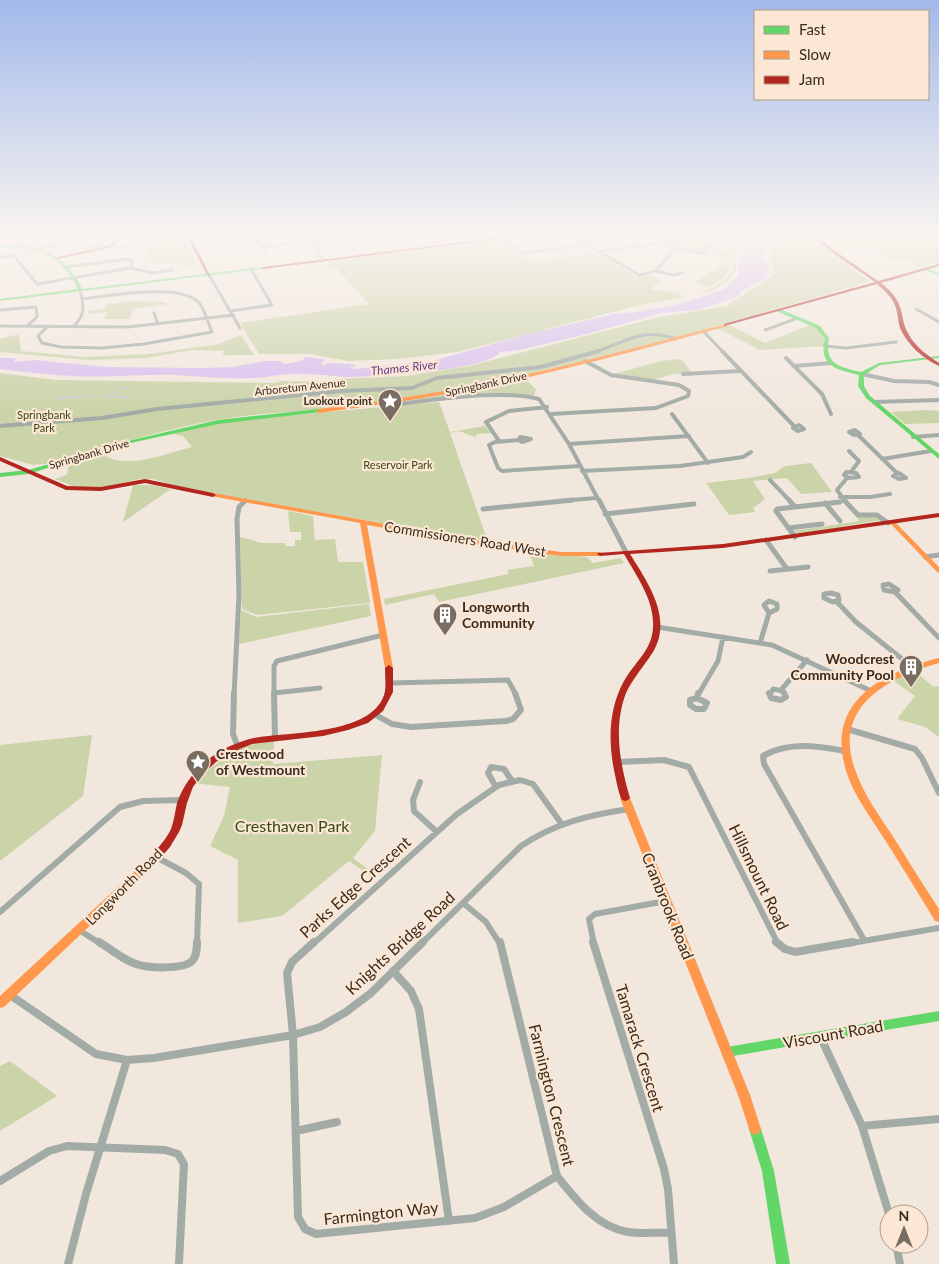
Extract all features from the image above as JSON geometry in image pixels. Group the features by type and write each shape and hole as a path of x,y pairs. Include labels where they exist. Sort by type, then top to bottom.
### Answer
{"main road":[{"path":"0,300 48,294"},
{"name":"Springbank Drive","path":"0,475 28,472 181,429 218,422 375,406 484,385 674,339 828,294"},
{"path":"890,294 895,299 906,335 936,360"},
{"path":"778,310 818,327 826,334 825,357 831,363 862,374"},
{"path":"936,360 880,364 862,374 859,380 861,388 874,402 913,437 939,457"},
{"path":"0,459 18,465 33,466 69,460"},
{"name":"Commissioners Road West","path":"0,459 55,485 73,489 152,482 244,501 363,522 532,550 569,554 627,554 795,537 939,515"},
{"path":"0,475 12,473 18,467"},
{"path":"0,475 40,477 40,471 44,468"},
{"path":"363,522 391,683"},
{"path":"890,523 939,572"},
{"name":"Cranbrook Road","path":"627,554 650,595 656,613 657,627 652,646 628,683 619,703 616,720 617,774 629,810 744,1095 768,1171 783,1264"},
{"path":"939,660 912,667 889,676 869,690 852,712 845,751 862,796 939,918"},
{"name":"Longworth Road","path":"0,1003 156,857 174,832 182,800 190,783 202,770 218,757 238,746 275,738 320,735 343,730 366,720 381,708 388,695 391,683"},
{"name":"Viscount Road","path":"728,1052 939,1016"}],"street":[{"path":"73,327 85,317 81,294"},
{"path":"82,299 128,294"},
{"path":"48,326 38,336 42,343 78,348 111,347 209,334 212,332 198,302 181,294"},
{"path":"221,294 240,328"},
{"path":"231,311 272,305 266,294"},
{"path":"0,310 36,306 37,317 28,325"},
{"path":"916,309 939,322"},
{"path":"154,313 158,324"},
{"path":"0,326 121,327 234,315"},
{"path":"765,330 798,318"},
{"path":"703,331 794,426"},
{"name":"Arboretum Avenue","path":"0,426 8,427 46,421 108,417 157,409 341,391 412,388 437,378 525,370 598,351 644,335 661,334 674,339"},
{"path":"824,346 846,348 896,342"},
{"path":"786,358 822,394 826,400 826,408 831,414"},
{"path":"551,414 656,408 688,396 685,388 678,385 611,375 585,361"},
{"path":"794,366 831,363"},
{"path":"683,374 740,370"},
{"path":"862,374 894,381 929,382 939,385"},
{"path":"375,406 510,395 540,399 547,407 569,444 627,554"},
{"path":"874,402 939,400"},
{"path":"499,441 485,424 494,417 509,411 547,407"},
{"path":"672,414 708,463"},
{"path":"858,435 896,473"},
{"path":"913,437 939,435"},
{"path":"569,444 689,436"},
{"path":"519,440 499,441 489,445 498,468 502,471 580,466"},
{"path":"847,478 844,474 850,472 859,461 849,451"},
{"path":"582,471 708,463 743,457 751,452"},
{"path":"882,459 931,452"},
{"path":"847,478 858,478 857,474 850,472"},
{"path":"847,478 837,490 840,499 858,515 877,515 890,523"},
{"path":"770,480 794,506"},
{"path":"795,537 776,511 781,508 890,494"},
{"path":"483,508 596,498"},
{"path":"238,746 233,734 234,658 238,595 237,519 239,507 244,501"},
{"path":"824,503 840,522"},
{"path":"605,514 694,504"},
{"path":"788,528 822,524"},
{"path":"766,540 787,570"},
{"path":"925,557 939,555"},
{"path":"770,571 808,567"},
{"path":"895,592 926,622 939,638"},
{"path":"836,601 856,622 912,667"},
{"path":"760,643 769,613"},
{"path":"657,627 772,645 869,690"},
{"path":"275,738 274,666 277,661 383,636"},
{"path":"697,698 698,693 719,661 723,637"},
{"path":"781,690 807,660"},
{"path":"374,714 392,724 411,728 506,721 513,719 521,710 512,684 508,680 391,683"},
{"path":"274,693 320,688"},
{"path":"848,729 915,749 920,753 929,777 939,793"},
{"path":"845,751 811,745 778,749 763,756 764,764 864,940"},
{"name":"Hillsmount Road","path":"616,762 673,760 682,762 689,767 776,942 785,949 795,952 939,928"},
{"path":"496,787 488,773 490,767 498,766 504,768 512,780 533,784 561,823"},
{"name":"Parks Edge Crescent","path":"293,1035 287,973 292,962 437,832 478,798 512,780"},
{"path":"420,782 411,805 414,812 437,832"},
{"path":"0,912 120,807 132,801 146,799 182,800"},
{"name":"Knights Bridge Road","path":"9,995 96,1054 126,1060 154,1058 293,1035 320,1027 346,1012 371,993 521,846 561,823 584,816 629,810"},
{"path":"80,930 135,964 154,968 183,964 192,960 197,951 199,884 186,872 156,857"},
{"name":"Tamarack Crescent","path":"666,901 594,914 589,918 588,928 664,1169 674,1264"},
{"name":"Farmington Crescent","path":"463,903 482,916 494,930 502,947 557,1176 574,1198 598,1220 624,1232 671,1233"},
{"path":"393,971 411,991 419,1009 449,1221"},
{"name":"Farmington Way","path":"293,1035 298,1217 305,1230 316,1234 475,1218 504,1207 557,1176"},
{"path":"820,1035 862,1126 886,1204"},
{"path":"68,1264 126,1060"},
{"path":"862,1126 939,1119"},
{"path":"296,1131 337,1122"},
{"path":"0,1181 49,1151 67,1146 165,1150 178,1154 184,1164 179,1264"}],"green space":[{"path":"360,294 680,294 684,297 640,305 457,352 397,359 348,361 309,354 259,354 240,323 369,304"},
{"name":"Springbank Park","path":"745,294 826,294 631,349 449,391 345,408 259,414 216,420 154,434 53,463 33,465 0,456 0,373 56,380 276,383 281,381 335,382 336,379 407,376 469,366 659,317 727,306"},
{"path":"130,301 164,302 168,304 133,309 130,319 105,319 107,312 88,314 88,311 106,309 105,305"},
{"path":"729,325 765,343 811,325 819,329 825,337 823,346 760,350 717,328"},
{"path":"19,335 21,351 84,357 149,354 219,344 241,335 254,355 222,355 225,351 192,350 146,358 88,360 0,352 0,339"},
{"path":"681,359 692,373 672,374 653,380 614,374 661,361"},
{"path":"523,377 536,389 534,396 517,394 391,404"},
{"name":"Reservoir Park","path":"439,402 450,432 485,426 491,433 477,434 475,437 459,431 450,433 488,542 237,498 179,487 153,479 140,479 106,487 75,487 55,479 67,475 69,463 102,453 122,461 134,461 158,457 192,447 183,436 170,433 236,420"},
{"path":"939,411 939,423 905,424 891,412"},
{"path":"811,463 832,492 801,494 787,478 753,481 765,499 753,508 755,512 729,515 706,483 749,478 775,473 785,466"},
{"path":"133,485 151,485 171,489 123,522"},
{"path":"288,511 313,516 315,540 335,539 338,562 363,562 370,603 257,615 242,609 240,537 262,543 285,543 286,546 295,546 295,540 301,540 301,532 290,532"},
{"path":"854,514 876,516 882,520 798,534 793,531 859,521"},
{"path":"533,552 587,557 593,563 621,558 624,563 439,602 434,594 385,605 384,599 509,574 507,570 534,566 530,555"},
{"path":"369,604 371,616 239,644 241,610 256,617"},
{"path":"913,670 934,687 939,686 939,737 925,727 897,719 915,696 891,679"},
{"path":"92,735 83,796 0,861 0,745"},
{"name":"Cresthaven Park","path":"274,740 273,764 382,755 375,831 353,858 376,875 373,878 349,861 282,916 238,923 238,860 210,846 224,816 230,787 191,783 239,747"},
{"path":"10,1061 57,1096 0,1131 0,1066"}],"water":[{"name":"Thames River","path":"710,294 740,294 739,296 698,310 661,313 587,334 519,350 500,352 491,359 474,364 428,372 360,377 300,374 257,378 215,378 177,375 88,376 0,369 0,358 16,358 14,362 34,360 107,367 201,368 233,367 266,361 279,361 285,364 302,361 305,357 323,359 321,365 326,363 353,364 356,366 349,367 356,369 433,361 528,334 614,314 637,312 684,303"}],"waterway":[{"path":"119,387 126,388"},
{"path":"112,395 117,391"},
{"path":"56,398 94,396"},
{"path":"100,396 129,397"}],"traffic: fast":[{"path":"0,300 49,294"},
{"path":"778,310 818,327 827,338 825,347 828,360 838,368 862,374"},
{"path":"939,357 879,364 862,374 861,386 868,397 939,457"},
{"path":"0,475 28,472 134,441 218,422 319,411"},
{"path":"727,1052 939,1016"},
{"path":"755,1129 768,1171 783,1264"}],"traffic: slow":[{"path":"319,411 422,397 524,377 726,325"},
{"path":"213,495 469,541 561,554 600,554"},
{"path":"363,522 389,668"},
{"path":"892,522 939,571"},
{"path":"939,660 901,672 868,693 856,706 848,722 845,741 848,763 860,792 939,918"},
{"path":"625,798 744,1095 755,1129"},
{"path":"0,1003 151,862"}],"traffic: jam":[{"path":"726,325 836,294"},
{"path":"890,294 895,300 902,326 912,344 939,365"},
{"path":"0,459 66,488 101,489 145,481 213,495"},
{"path":"600,554 723,546 939,515"},
{"path":"625,798 618,769 615,724 622,695 628,681 650,650 657,628 657,618 652,599 627,554"},
{"path":"151,862 174,832 184,797 190,785 198,774 213,760 229,750 252,741 323,733 365,721 380,709 389,692 389,668"}],"place":[{"name":"Lookout point","path":"390,422"},
{"name":"Longworth Community","path":"445,636"},
{"name":"Woodcrest Community Pool","path":"911,688"},
{"name":"Crestwood of Westmount","path":"198,783"}]}
